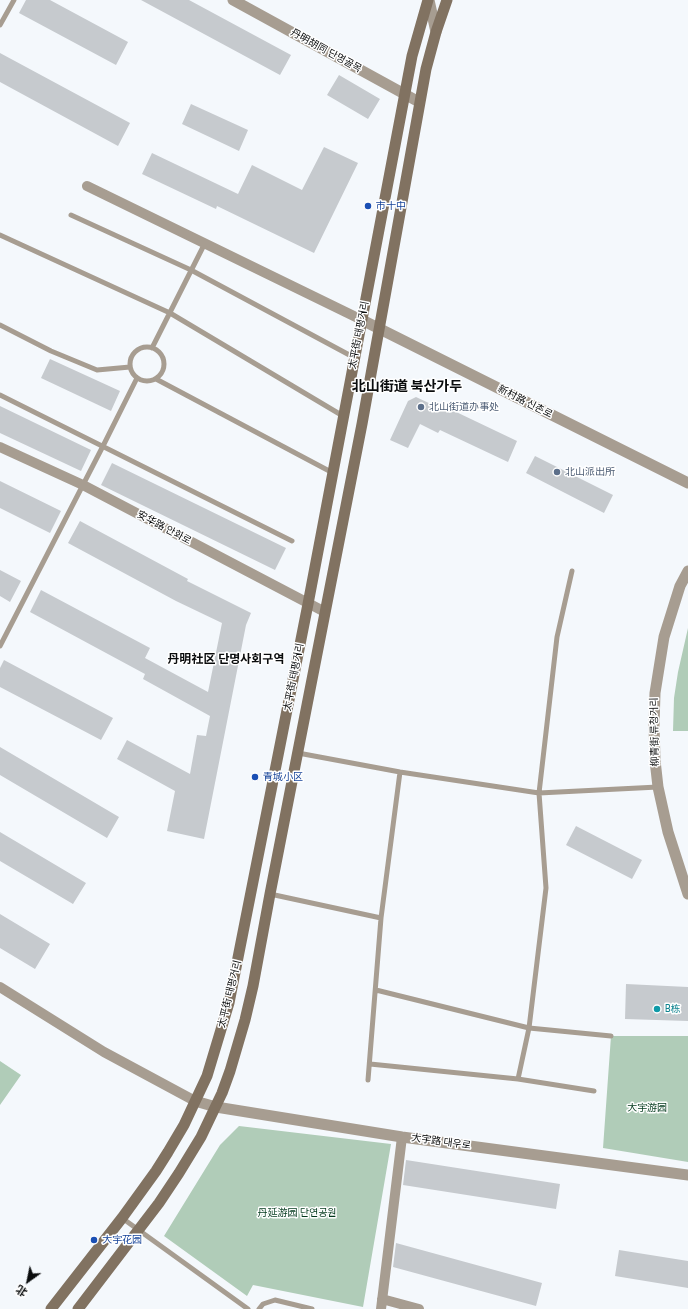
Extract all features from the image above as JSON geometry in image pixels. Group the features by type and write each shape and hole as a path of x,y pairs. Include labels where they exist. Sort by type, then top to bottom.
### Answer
{"main road":[{"name":"太平街 태평거리","path":"51,1309 122,1218 156,1171 184,1125 206,1076 230,1003 415,42 429,0"},
{"name":"太平街 태평거리","path":"78,1309 139,1230 179,1173 201,1137 216,1107 230,1071 250,1001 373,367 419,102 428,58 447,0"}],"street":[{"name":"丹明胡同 단명골목","path":"233,0 419,102"},
{"path":"429,0 436,32"},
{"path":"87,186 362,320"},
{"name":"新村路 신촌로","path":"362,320 688,483"},
{"name":"安华路 안화로","path":"0,447 83,485 325,612"},
{"name":"柳青街 류청거리","path":"688,571 680,586 664,637 654,694 655,760 658,787 668,832 688,894"},
{"path":"0,988 104,1052 195,1101"},
{"name":"大宇路 대우로","path":"195,1101 216,1107 402,1136 688,1176"},
{"path":"402,1136 381,1304 419,1309"}],"lane":[{"path":"0,25 14,0"},
{"path":"70,215 191,270 355,358"},
{"path":"0,235 170,312 344,416"},
{"path":"152,348 205,244"},
{"path":"0,325 51,351 97,370 130,367"},
{"path":"146,347 152,348 161,355 164,365 160,375 156,379 146,382 134,375 130,367 130,362 136,351 146,347"},
{"path":"0,646 104,446 137,378"},
{"path":"156,379 333,472"},
{"path":"0,395 292,541"},
{"path":"518,1079 529,1028 546,888 539,792 557,637 572,571"},
{"path":"298,753 400,772 539,792 658,787"},
{"path":"368,1080 381,918 400,772"},
{"path":"270,894 381,918"},
{"path":"376,990 529,1028 611,1036"},
{"path":"370,1064 518,1079 594,1091"},
{"path":"122,1218 248,1309"},
{"path":"260,1309 263,1304 275,1300 312,1309"}],"green space":[{"path":"688,628 688,731 673,731 674,698"},
{"name":"大宇游园","path":"611,1036 688,1036 688,1162 603,1148"},
{"path":"0,1061 21,1075 0,1105"},
{"name":"丹延游园 단연공원","path":"239,1126 391,1144 363,1307 253,1285 247,1296 164,1236 220,1145"}],"building":[{"path":"26,0 50,0 128,42 116,65 19,13"},
{"path":"141,0 189,0 291,55 280,75"},
{"path":"0,53 130,123 118,146 0,82"},
{"path":"339,75 380,99 368,119 327,95"},
{"path":"191,104 248,130 239,151 182,124"},
{"path":"324,147 358,163 314,253 217,206 216,209 142,174 152,153 238,194 252,165 302,190"},
{"path":"50,359 120,391 111,411 41,378"},
{"path":"416,397 450,413 452,410 517,441 508,462 440,430 438,433 420,424 408,448 390,440 408,401"},
{"path":"0,406 91,450 81,471 0,433"},
{"path":"535,456 613,495 604,513 526,473"},
{"path":"112,463 286,548 275,570 101,485"},
{"path":"0,481 61,511 50,533 0,508"},
{"path":"80,521 188,579 187,581 251,613 246,625 204,839 167,831 175,791 117,759 127,740 190,774 197,735 206,736 210,716 143,679 145,674 30,612 41,590 150,648 145,658 208,692 222,623 176,601 68,543"},
{"path":"0,570 21,581 10,602 0,596"},
{"path":"4,660 113,718 101,740 0,687 0,668"},
{"path":"0,747 119,817 107,838 0,775"},
{"path":"576,826 642,860 632,879 566,845"},
{"path":"0,832 86,883 73,904 0,861"},
{"path":"0,914 50,944 35,969 0,948"},
{"name":"B栋","path":"626,984 688,987 688,1021 625,1019"},
{"path":"406,1160 560,1184 556,1209 403,1185"},
{"path":"396,1243 542,1283 536,1306 393,1267"},
{"path":"619,1250 688,1261 688,1288 615,1276"}],"place":[{"name":"市十中","path":"368,206"},
{"name":"北山街道办事处","path":"421,407"},
{"name":"北山派出所","path":"557,472"},
{"name":"青城小区","path":"255,777"},
{"name":"B栋","path":"657,1009"},
{"name":"大宇花园","path":"94,1240"}],"district":[{"name":"北山街道 북산가두","path":"407,387"},
{"name":"丹明社区 단명사회구역","path":"226,660"}]}
